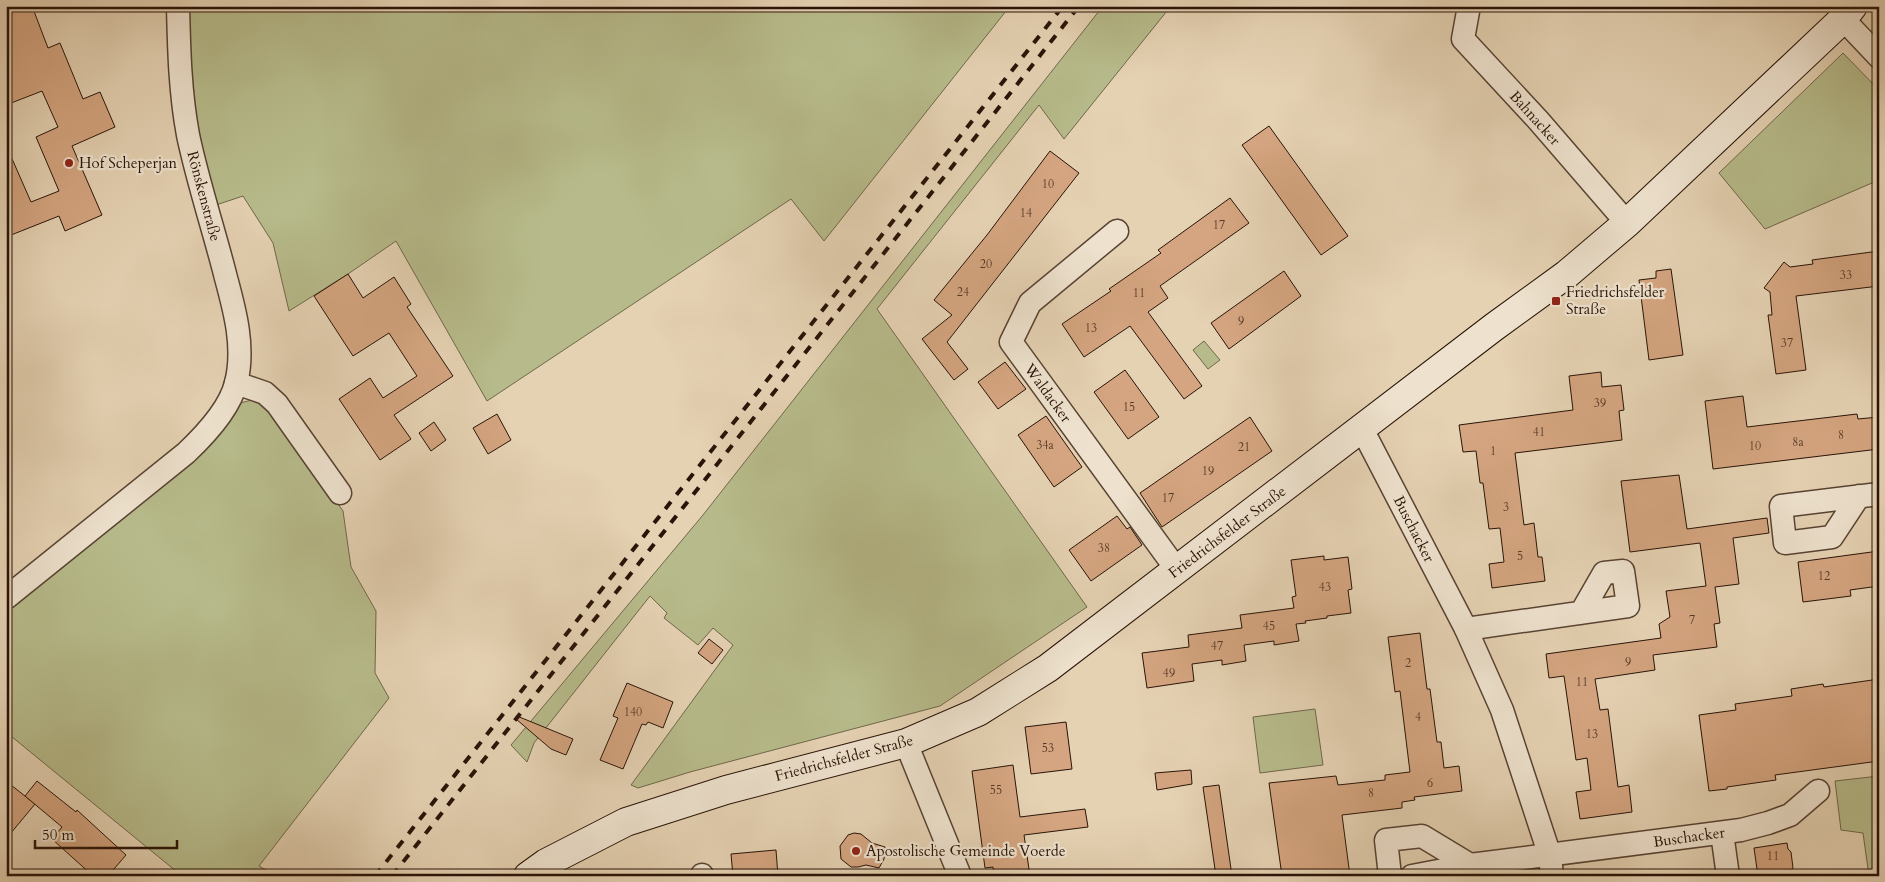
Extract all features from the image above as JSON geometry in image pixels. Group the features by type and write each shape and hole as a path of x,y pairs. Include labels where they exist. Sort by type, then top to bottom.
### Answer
{"main road":[{"name":"Friedrichsfelder Straße","path":"528,876 546,863 626,822 726,790 906,744 978,712 1040,673 1116,618 1494,327 1567,274 1627,223 1848,13"}],"street":[{"name":"Rönskenstraße","path":"6,598 186,454 208,431 225,406 236,384 238,331 219,248 188,134 179,65 178,6"},
{"name":"Bahnacker","path":"1469,6 1463,39 1538,120 1627,223"},
{"path":"1848,13 1879,57"},
{"name":"Waldacker","path":"1117,231 1030,303 1010,342 1177,570"},
{"path":"236,384 265,392 277,404 340,493"},
{"name":"Buschacker","path":"1362,429 1466,629 1502,710 1551,866"},
{"path":"1466,629 1581,612"},
{"path":"906,744 960,876"},
{"name":"Buschacker","path":"1412,876 1470,864 1551,866 1722,833 1768,823 1790,815 1818,791"},
{"path":"1722,833 1728,876"},
{"path":"1390,876 1386,840 1422,836 1470,864"}],"green space":[{"path":"188,6 1010,6 824,241 791,199 487,401 396,241 289,311 273,243 243,196 216,205 195,135"},
{"path":"1103,6 1171,6 1064,139 1039,105 877,309 1087,607 940,706 690,772 638,788 631,785 733,645 713,628 698,645 664,618 667,613 650,596 534,743 527,762 511,745 703,515"},
{"path":"1843,53 1879,90 1879,180 1765,229 1719,173"},
{"path":"1204,341 1220,360 1208,369 1193,350"},
{"path":"252,400 263,402 273,410 343,511 351,567 376,611 375,673 389,698 259,866 277,876 182,876 6,732 6,611 193,461 219,434 240,403"},
{"path":"1315,709 1323,765 1260,773 1253,717"},
{"path":"1879,776 1879,876 1869,876 1863,833 1841,830 1835,781"}],"building":[{"path":"6,6 32,6 48,48 60,43 83,99 100,92 115,127 72,146 102,215 65,231 59,216 6,237 6,145 31,202 59,191 36,137 58,127 42,91 6,105"},
{"path":"1269,126 1348,236 1321,255 1242,145"},
{"path":"1050,151 1079,173 947,342 968,369 954,380 922,339 952,315 934,300 987,235"},
{"path":"1230,198 1249,223 1160,286 1168,298 1148,312 1202,386 1184,399 1130,326 1084,357 1062,324 1111,291 1109,289 1161,253 1158,250"},
{"path":"1879,251 1879,286 1796,296 1806,370 1776,374 1768,315 1772,315 1770,292 1764,288 1784,262 1790,267 1813,264 1812,260"},
{"path":"1671,269 1683,355 1649,360 1639,280 1656,278 1656,271"},
{"path":"1284,271 1301,296 1229,349 1211,323"},
{"path":"348,274 363,298 394,277 411,304 407,307 453,376 394,415 411,439 380,460 339,399 370,378 383,398 417,376 389,333 353,356 314,296"},
{"path":"1005,362 1026,389 998,409 978,382"},
{"path":"1125,370 1159,417 1128,439 1094,392"},
{"path":"1601,372 1602,387 1621,385 1624,410 1619,411 1622,440 1515,453 1524,525 1534,523 1538,557 1542,557 1545,581 1492,588 1489,564 1504,562 1500,528 1489,529 1483,483 1480,483 1476,451 1463,452 1459,425 1573,410 1569,376"},
{"path":"1743,396 1747,427 1857,414 1858,419 1879,417 1879,449 1713,469 1705,401"},
{"path":"497,414 511,440 488,454 473,428"},
{"path":"1046,416 1082,467 1054,487 1018,435"},
{"path":"1250,417 1272,451 1162,527 1140,493"},
{"path":"434,422 446,440 431,451 419,433"},
{"path":"1679,475 1687,529 1767,518 1769,533 1733,538 1739,584 1715,587 1720,623 1714,624 1717,647 1653,655 1655,670 1595,679 1600,710 1608,709 1618,787 1629,785 1632,812 1580,819 1576,792 1591,790 1587,758 1576,760 1564,676 1549,678 1546,654 1661,638 1659,624 1670,617 1666,591 1706,586 1700,543 1630,552 1621,481"},
{"path":"1117,516 1127,529 1130,527 1142,545 1091,581 1069,550"},
{"path":"1879,551 1879,586 1850,590 1851,596 1803,602 1798,562"},
{"path":"1324,556 1324,560 1348,557 1352,589 1348,590 1351,613 1327,616 1327,618 1296,624 1299,641 1274,645 1274,641 1244,645 1246,661 1222,665 1222,660 1192,664 1194,681 1147,688 1142,653 1189,647 1188,635 1242,628 1240,615 1294,608 1292,597 1296,596 1291,560"},
{"path":"1420,633 1427,689 1430,689 1437,742 1441,742 1444,768 1459,766 1462,791 1414,797 1415,800 1402,802 1402,808 1342,815 1350,876 1282,876 1269,783 1336,776 1338,785 1385,780 1385,775 1410,772 1400,691 1395,692 1388,637"},
{"path":"709,639 723,650 712,664 698,653"},
{"path":"1879,679 1879,761 1775,775 1776,780 1709,791 1699,715 1736,710 1735,704 1792,696 1791,689 1823,684 1824,687"},
{"path":"627,683 673,702 663,728 648,722 646,725 642,724 623,769 600,760 618,718 613,716"},
{"path":"517,716 573,739 566,755 551,749 516,719"},
{"path":"1066,722 1072,769 1031,774 1025,727"},
{"path":"1013,765 1020,817 1085,809 1088,827 1024,835 1030,876 994,876 993,867 985,868 972,771"},
{"path":"1191,770 1192,784 1157,790 1155,773"},
{"path":"6,781 35,804 6,839"},
{"path":"37,781 76,812 77,810 126,855 108,876 93,876 52,839 62,827 25,796"},
{"path":"1219,785 1232,876 1216,876 1203,787"},
{"name":"Apostolische Gemeinde Voerde","path":"854,833 861,834 872,843 885,847 884,859 879,868 866,865 851,867 841,859 840,846 848,835"},
{"path":"1787,843 1788,849 1791,852 1793,868 1787,876 1758,876 1754,848"},
{"path":"776,850 778,876 733,876 731,854"}],"railway":[{"path":"375,876 1063,6"},
{"path":"392,876 1079,6"}],"place":[{"name":"Hof Scheperjan","path":"69,163"},
{"name":"Friedrichsfelder Straße","path":"1556,301"},
{"name":"Apostolische Gemeinde Voerde","path":"856,851"}]}
